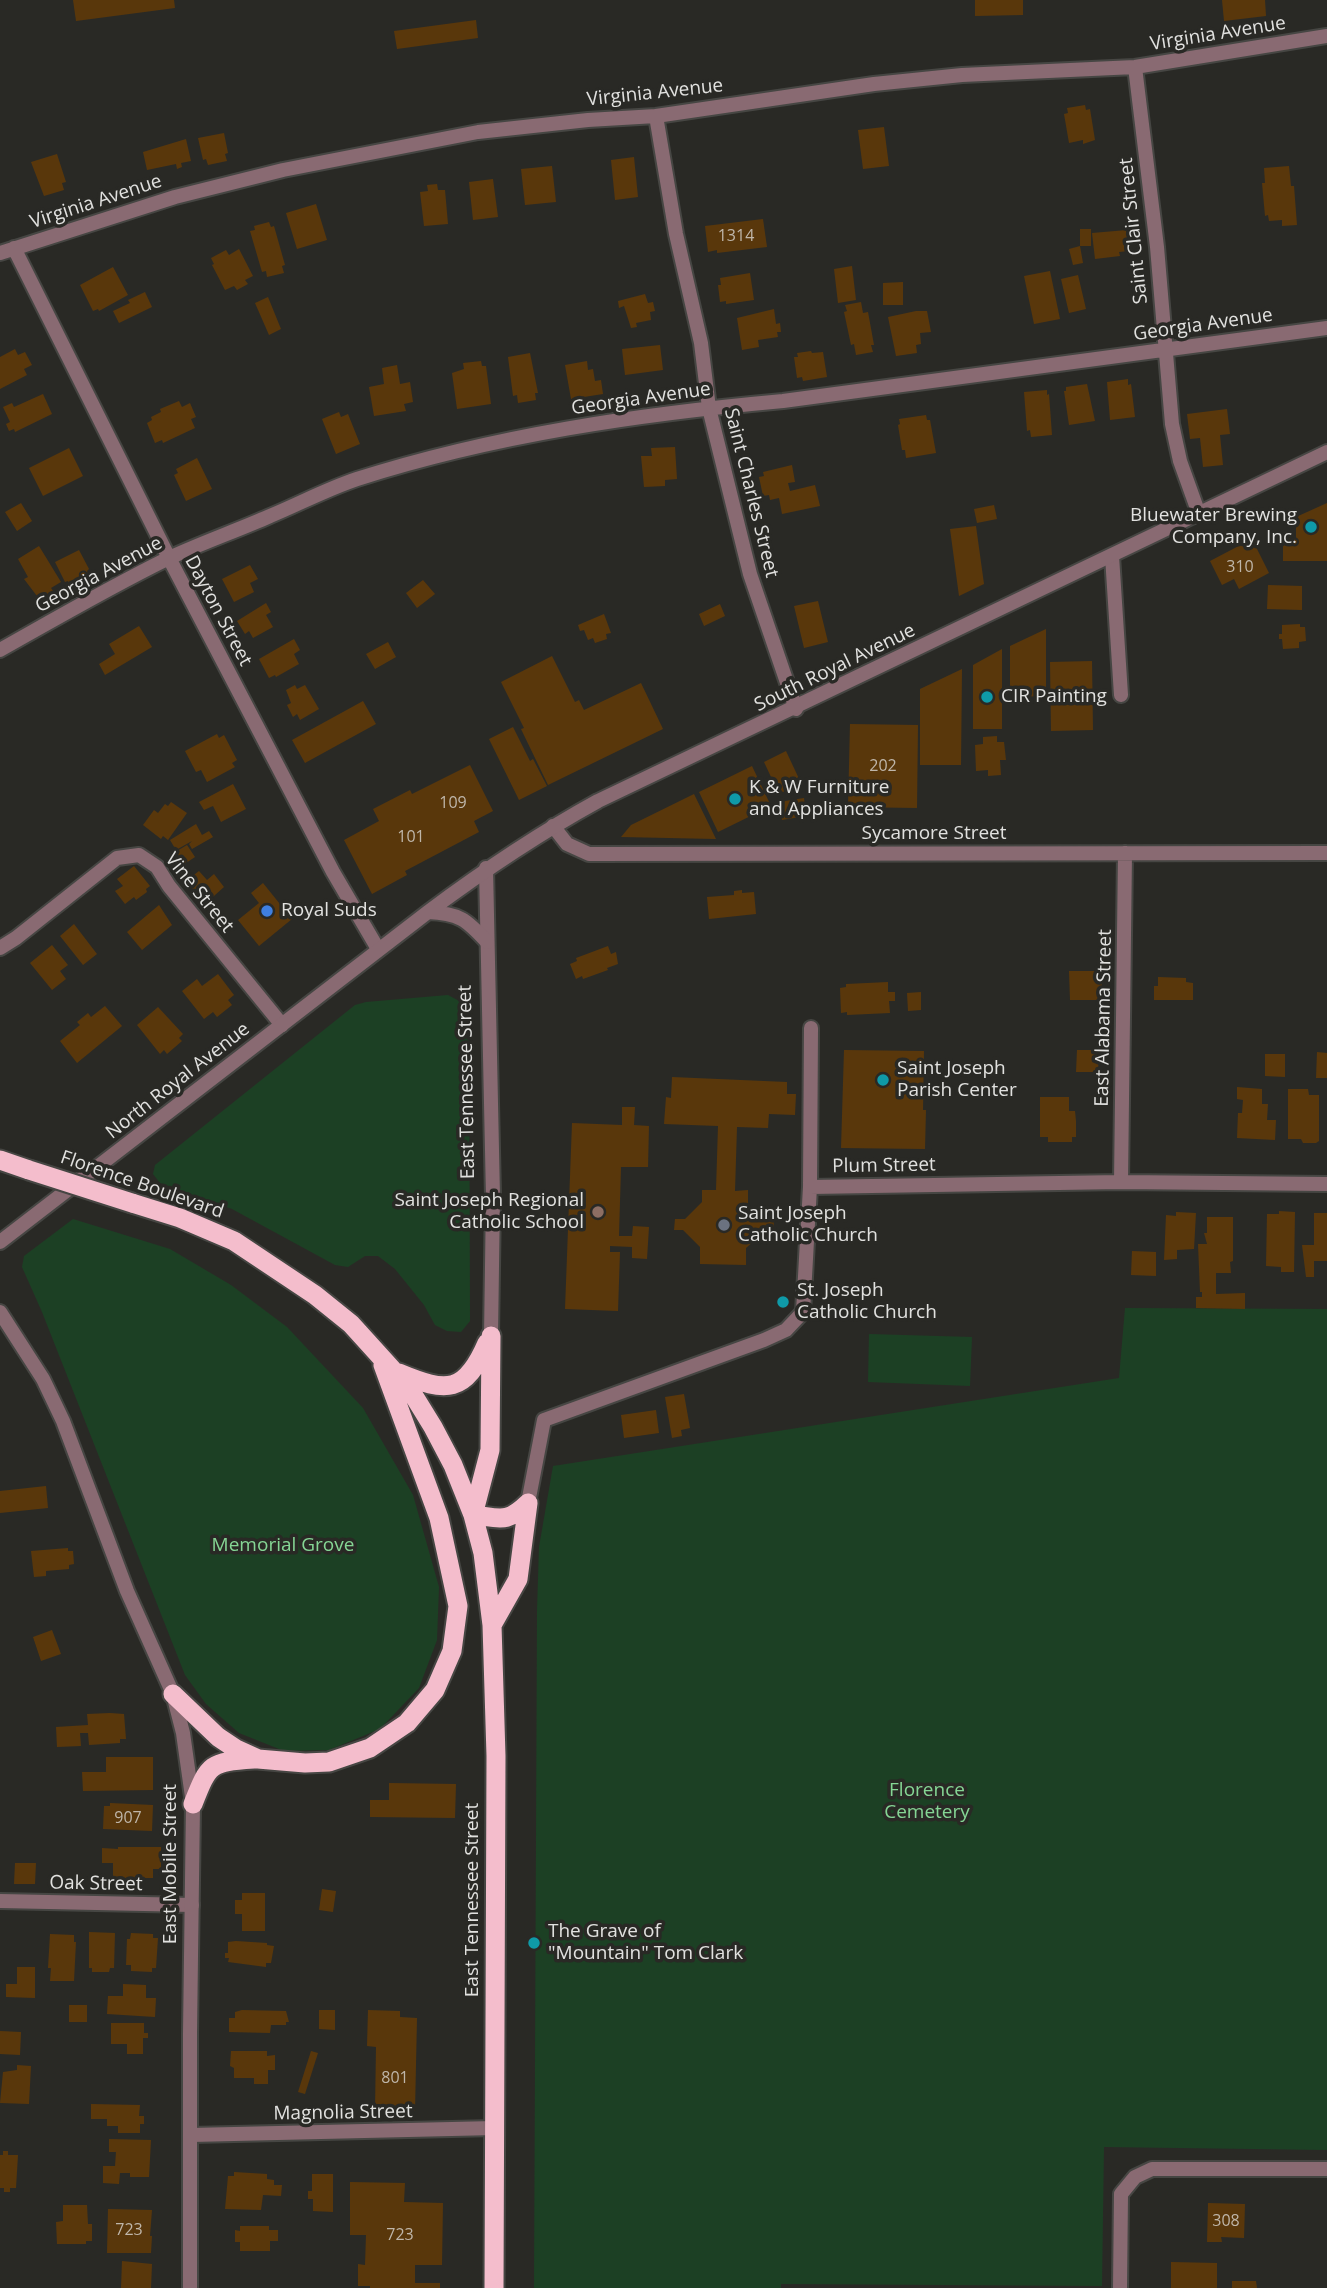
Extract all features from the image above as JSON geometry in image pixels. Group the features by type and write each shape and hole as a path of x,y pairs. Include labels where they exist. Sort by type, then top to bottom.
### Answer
{"highway":[{"name":"Florence Boulevard","path":"0,1160 180,1218 234,1241 315,1295 351,1324 409,1388 453,1465 473,1515"},
{"path":"395,1372 424,1384 438,1387 455,1385 477,1366 491,1336"},
{"path":"491,1336 490,1450 473,1515 504,1519 515,1515 528,1503"},
{"path":"193,1804 205,1773 224,1761 258,1759 293,1763 329,1762 370,1748 407,1724 422,1708 435,1690 452,1651 458,1606 439,1518 379,1355"},
{"path":"492,1625 518,1580 528,1503"},
{"name":"East Tennessee Street","path":"473,1515 483,1553 492,1625 496,1756 494,2288"},
{"path":"173,1694 218,1737 258,1759"}],"street":[{"name":"Virginia Avenue","path":"0,253 175,197 283,170 478,132 588,120 656,116 874,84 962,75 1135,67 1327,36"},
{"name":"Saint Clair Street","path":"1135,67 1157,247 1172,424 1180,461 1199,514"},
{"name":"Saint Charles Street","path":"656,116 677,234 701,343 709,408 750,574 796,709"},
{"name":"Dayton Street","path":"14,248 169,558 333,872 378,949"},
{"name":"Georgia Avenue","path":"0,650 169,558 314,495 418,461 528,435 709,408 783,401 1327,328"},
{"name":"South Royal Avenue","path":"378,949 486,869 553,826 598,802 1327,452"},
{"path":"1112,556 1121,695"},
{"name":"Sycamore Street","path":"553,826 567,844 589,854 1327,853"},
{"name":"East Alabama Street","path":"1121,1182 1125,853"},
{"name":"Vine Street","path":"0,948 117,858 138,855 156,867 282,1025"},
{"name":"East Tennessee Street","path":"486,869 493,1197 491,1336"},
{"path":"428,912 449,912 463,919 487,942"},
{"name":"North Royal Avenue","path":"0,1242 378,949"},
{"path":"810,1187 811,1028"},
{"name":"Plum Street","path":"528,1503 544,1420 786,1331 803,1312 810,1187 1121,1182 1327,1184"},
{"name":"East Mobile Street","path":"0,1312 43,1379 63,1421 127,1591 173,1694 189,1768 193,1804 190,2288"},
{"name":"Oak Street","path":"0,1901 192,1905"},
{"name":"Magnolia Street","path":"191,2135 495,2128"},
{"path":"1120,2288 1121,2194 1135,2177 1152,2169 1327,2169"}],"green space":[{"path":"448,995 463,1003 469,1013 470,1321 461,1332 447,1331 435,1325 424,1305 395,1269 378,1256 365,1256 348,1267 335,1265 232,1209 160,1183 153,1174 155,1165 355,1005"},
{"name":"Memorial Grove","path":"73,1219 170,1249 231,1285 287,1327 363,1408 413,1495 439,1587 437,1640 419,1688 380,1729 329,1750 284,1751 239,1733 206,1704 185,1675 22,1267 24,1256"},
{"name":"Florence Cemetery","path":"1125,1308 1327,1309 1327,2150 1104,2147 1102,2286 781,2284 781,2288 534,2288 537,1611 539,1547 553,1466 1119,1378"},
{"path":"869,1334 972,1337 970,1386 868,1382"}],"building":[{"path":"73,0 174,0 175,8 76,21"},
{"path":"975,0 1023,0 1023,15 975,16"},
{"path":"1222,0 1265,0 1266,16 1224,21"},
{"path":"476,20 478,38 397,49 394,31"},
{"path":"1085,105 1086,110 1090,109 1095,140 1083,144 1083,140 1069,143 1064,114 1068,113 1067,108"},
{"path":"884,127 889,166 863,169 858,130"},
{"path":"224,133 227,161 208,165 206,159 203,160 198,138"},
{"path":"186,139 191,161 181,163 182,167 177,169 176,164 147,170 143,152"},
{"path":"57,154 66,182 62,183 64,190 44,196 31,162"},
{"path":"634,157 638,197 615,200 611,160"},
{"path":"552,166 556,202 525,205 521,169"},
{"path":"1289,166 1291,186 1294,186 1297,225 1282,226 1282,220 1269,221 1268,215 1265,216 1262,183 1265,183 1264,168"},
{"path":"493,179 498,217 473,220 469,182"},
{"path":"437,184 438,190 445,190 448,224 424,226 420,192 428,191 427,185"},
{"path":"316,204 327,240 297,249 286,213"},
{"path":"763,219 767,247 708,252 705,226"},
{"path":"269,222 271,227 274,226 285,265 282,266 284,273 267,277 266,271 262,272 250,231 255,230 254,226"},
{"path":"1080,229 1091,229 1091,246 1080,246"},
{"path":"1127,230 1129,251 1119,252 1120,256 1095,259 1092,233"},
{"path":"1080,246 1083,263 1073,265 1069,249"},
{"path":"239,249 253,276 245,280 248,284 237,290 234,286 225,290 211,258 226,250 229,255"},
{"path":"852,266 856,300 838,303 834,269"},
{"path":"113,267 128,295 99,311 93,311 80,285"},
{"path":"1050,271 1060,319 1034,324 1024,276"},
{"path":"750,273 754,300 726,304 726,301 720,302 720,278"},
{"path":"1078,275 1086,309 1069,313 1061,279"},
{"path":"903,282 903,305 883,305 883,283"},
{"path":"145,292 152,307 119,323 113,311"},
{"path":"645,294 648,303 653,302 655,311 650,312 651,320 636,323 637,327 631,328 624,306 619,308 618,301"},
{"path":"268,297 281,329 269,335 255,303"},
{"path":"861,302 863,313 868,312 874,345 871,345 873,352 856,355 854,344 851,345 844,312 847,311 845,305"},
{"path":"774,309 776,324 780,323 781,332 777,332 778,337 758,340 759,347 742,350 737,318"},
{"path":"927,311 931,332 920,333 921,344 916,345 917,353 896,356 888,317"},
{"path":"660,345 663,370 625,375 622,349"},
{"path":"15,349 18,355 25,352 32,365 24,369 27,375 0,389 0,357"},
{"path":"823,352 827,377 803,381 802,377 797,378 794,357 798,357 797,353"},
{"path":"530,353 538,393 535,393 536,400 518,403 517,395 513,396 508,357"},
{"path":"481,361 482,366 486,366 491,404 457,409 452,373 464,369 463,363"},
{"path":"587,361 588,370 593,369 595,381 601,380 603,394 571,399 565,365"},
{"path":"397,365 400,384 410,382 413,402 404,404 406,411 374,416 369,387 384,384 382,368"},
{"path":"1128,379 1135,417 1110,420 1107,382"},
{"path":"1087,384 1095,421 1069,425 1064,391 1066,387"},
{"path":"1047,390 1052,435 1031,437 1030,430 1027,431 1024,392"},
{"path":"43,394 52,414 15,432 14,429 9,431 6,424 10,422 3,407 12,403 14,407"},
{"path":"179,401 182,407 190,403 196,417 191,419 195,428 163,443 162,440 155,443 147,423 152,420 151,417 161,412 160,409"},
{"path":"1227,409 1230,434 1220,435 1223,465 1203,467 1200,438 1190,439 1187,414"},
{"path":"339,412 341,417 348,414 360,444 336,454 322,419"},
{"path":"926,415 927,420 930,420 936,453 906,458 905,450 902,450 899,419"},
{"path":"675,447 677,479 665,480 665,486 644,487 641,456 652,456 651,448"},
{"path":"69,448 83,476 43,496 29,468"},
{"path":"197,458 212,489 186,501 174,475 178,473 176,469"},
{"path":"792,465 795,482 788,483 790,491 815,485 820,506 782,514 779,498 770,500 769,495 763,496 759,477 764,476 763,472"},
{"path":"21,503 32,521 17,531 5,512"},
{"name":"Bluewater Brewing Company, Inc.","path":"1327,503 1327,561 1283,561 1283,538 1296,538 1296,517"},
{"path":"994,505 997,519 977,523 974,509"},
{"path":"976,526 984,584 959,596 950,529"},
{"path":"1252,539 1269,573 1239,589 1234,579 1222,585 1210,561"},
{"path":"39,546 61,582 51,588 54,592 40,600 24,579 28,577 18,559"},
{"path":"79,550 89,569 89,576 70,586 68,581 65,582 55,562"},
{"path":"250,565 258,579 250,583 254,592 234,602 222,579"},
{"path":"423,580 435,594 417,608 406,593"},
{"path":"1268,585 1302,586 1302,610 1267,609"},
{"path":"818,601 828,642 804,648 794,606"},
{"path":"266,603 271,612 266,615 273,627 253,638 249,631 245,634 237,621"},
{"path":"720,604 725,616 704,626 699,614"},
{"path":"604,614 611,633 606,634 607,639 595,643 593,638 588,640 584,630 580,631 578,625"},
{"path":"1300,624 1300,627 1305,627 1306,641 1299,642 1299,648 1283,649 1282,639 1279,639 1282,625"},
{"path":"139,626 152,647 105,675 99,664 115,654 109,644"},
{"path":"1046,629 1046,697 1024,696 1023,686 1010,687 1010,646"},
{"path":"294,639 300,650 294,654 299,664 269,678 259,659"},
{"path":"388,642 396,657 375,669 366,654"},
{"name":"CIR Painting","path":"1002,649 1002,729 973,729 973,665"},
{"path":"552,656 575,702 579,700 584,710 641,683 663,729 548,785 501,682"},
{"path":"1092,661 1093,730 1051,731 1050,662"},
{"path":"962,669 961,765 920,765 920,689"},
{"path":"295,685 297,689 305,685 319,709 300,720 297,714 293,717 287,705 291,703 286,690"},
{"path":"363,701 376,724 305,763 292,740"},
{"path":"850,724 918,725 917,808 848,807"},
{"path":"513,727 530,761 533,759 547,786 519,800 489,739"},
{"path":"217,734 219,738 224,735 237,760 232,763 235,767 207,782 201,770 196,772 185,751"},
{"path":"997,736 997,742 1004,742 1006,760 1000,760 1001,775 988,776 988,770 976,771 975,745 983,744 983,737"},
{"path":"786,751 801,783 779,794 764,762"},
{"path":"470,765 493,811 474,821 479,832 405,871 407,875 372,894 344,840 379,821 373,809 410,790 412,794"},
{"name":"K & W Furniture and Appliances","path":"752,766 771,806 718,832 699,792"},
{"path":"233,784 246,809 221,822 213,806 204,810 199,802"},
{"path":"694,794 716,839 621,837 631,825"},
{"path":"804,798 806,816 782,820 779,802"},
{"path":"171,802 187,813 168,840 163,836 161,839 143,825 154,810 158,813 165,804 168,806"},
{"path":"196,824 202,835 209,831 213,837 192,849 189,844 192,841 176,850 170,840"},
{"path":"187,845 195,857 180,867 172,854"},
{"path":"134,866 150,886 146,889 147,892 136,900 134,897 125,904 115,891 123,886 117,879"},
{"path":"199,871 207,880 214,874 224,887 205,904 186,881"},
{"name":"Royal Suds","path":"263,883 292,919 259,946 238,920 259,903 251,893"},
{"path":"742,890 742,893 754,892 756,914 709,919 707,897 734,895 734,891"},
{"path":"159,905 172,925 142,950 127,932"},
{"path":"74,924 97,954 83,965 60,936"},
{"path":"52,945 68,965 60,971 66,979 52,990 30,963"},
{"path":"608,946 611,954 616,952 618,964 583,979 582,976 576,979 570,964 577,961 576,958"},
{"path":"1069,971 1102,971 1102,1000 1070,1000"},
{"path":"218,974 234,995 228,1000 232,1005 217,1017 213,1012 204,1019 182,991 197,979 202,986"},
{"path":"1158,977 1186,978 1186,982 1193,983 1193,1000 1154,1000 1154,986 1158,986"},
{"path":"888,982 888,992 895,992 895,1001 889,1001 890,1013 841,1013 840,988 846,987 846,984"},
{"path":"921,992 921,1010 908,1011 907,993"},
{"path":"105,1006 122,1026 77,1063 60,1041 80,1025 77,1022 88,1013 91,1017"},
{"path":"158,1007 183,1034 179,1038 182,1041 167,1054 164,1050 160,1054 137,1025"},
{"name":"Saint Joseph Parish Center","path":"844,1050 924,1051 925,1149 841,1148"},
{"path":"1077,1050 1099,1050 1098,1072 1076,1072"},
{"path":"1317,1052 1327,1053 1327,1078 1316,1078"},
{"path":"1265,1054 1285,1054 1285,1077 1265,1076"},
{"path":"672,1077 787,1082 787,1094 796,1094 795,1115 769,1114 768,1128 737,1127 735,1191 748,1190 748,1205 763,1220 774,1221 773,1234 763,1233 746,1248 746,1265 700,1264 700,1247 683,1230 674,1230 675,1219 685,1219 702,1202 702,1190 716,1190 718,1126 664,1124 666,1097 671,1098"},
{"path":"1237,1087 1262,1089 1262,1104 1268,1104 1267,1120 1276,1120 1275,1140 1237,1138 1238,1113 1242,1113 1243,1100 1237,1099"},
{"path":"1288,1089 1308,1089 1309,1095 1319,1095 1319,1141 1316,1143 1288,1139"},
{"path":"1040,1097 1069,1097 1069,1111 1075,1111 1076,1121 1076,1137 1072,1137 1072,1142 1048,1142 1048,1137 1040,1137"},
{"path":"622,1107 635,1107 634,1125 649,1126 648,1167 621,1167 619,1236 632,1236 633,1226 649,1227 647,1259 632,1258 632,1247 610,1246 610,1252 620,1252 618,1311 565,1309 572,1123 622,1125"},
{"path":"1279,1211 1295,1212 1294,1272 1281,1272 1281,1267 1266,1266 1267,1214 1279,1214"},
{"path":"1176,1212 1196,1213 1194,1249 1177,1250 1177,1259 1164,1260 1166,1215 1176,1216"},
{"path":"1314,1213 1327,1213 1327,1261 1314,1261 1314,1277 1306,1277 1302,1245 1314,1245"},
{"path":"1207,1217 1233,1217 1231,1273 1216,1273 1216,1294 1245,1293 1245,1309 1196,1308 1196,1297 1202,1297 1198,1244 1207,1244 1204,1233 1207,1233"},
{"path":"1132,1251 1156,1252 1156,1276 1131,1275"},
{"path":"684,1394 690,1428 681,1430 682,1436 672,1438 665,1397"},
{"path":"656,1410 659,1433 624,1438 621,1415"},
{"path":"46,1486 48,1508 0,1513 0,1491"},
{"path":"68,1548 68,1551 73,1551 74,1564 69,1565 69,1569 46,1571 46,1576 34,1577 31,1551"},
{"path":"52,1630 61,1654 41,1661 33,1637"},
{"path":"87,1714 124,1714 126,1739 120,1739 120,1743 89,1745 88,1733 80,1733 81,1746 57,1747 56,1727 88,1725"},
{"path":"106,1757 153,1757 153,1790 83,1791 82,1772 106,1772"},
{"path":"389,1783 456,1784 455,1818 370,1817 370,1800 389,1800"},
{"path":"110,1803 153,1805 152,1831 103,1829 104,1806 110,1806"},
{"path":"161,1847 161,1869 153,1869 153,1878 144,1880 113,1878 113,1863 102,1863 102,1848"},
{"path":"15,1863 36,1863 35,1884 14,1884"},
{"path":"322,1889 336,1891 333,1912 319,1910"},
{"path":"242,1893 265,1893 265,1931 242,1931 242,1914 235,1914 235,1900 242,1900"},
{"path":"89,1932 115,1933 114,1968 110,1968 109,1972 92,1972 92,1968 89,1968"},
{"path":"131,1933 153,1934 153,1938 158,1938 156,1968 152,1968 152,1972 131,1971 131,1965 126,1965 127,1939 130,1939"},
{"path":"50,1934 74,1935 74,1981 50,1981"},
{"path":"228,1942 274,1946 271,1963 266,1963 266,1967 228,1962 229,1958 225,1958 225,1953 228,1953"},
{"path":"17,1967 35,1967 35,1998 6,1997 6,1984 17,1984"},
{"path":"123,1984 146,1985 146,1998 156,1998 155,2017 107,2014 108,1996 123,1996"},
{"path":"69,2005 87,2005 87,2022 69,2022"},
{"path":"319,2010 335,2010 335,2030 319,2029"},
{"path":"368,2010 400,2011 400,2017 417,2018 415,2111 375,2110 376,2047 367,2046"},
{"path":"286,2011 289,2022 286,2022 286,2025 271,2025 270,2033 229,2032 229,2018 235,2018 235,2012"},
{"path":"111,2023 144,2023 144,2033 148,2033 148,2038 143,2038 143,2054 127,2054 127,2044 111,2044"},
{"path":"0,2031 21,2032 20,2055 0,2054"},
{"path":"231,2051 267,2051 267,2056 275,2055 275,2070 268,2070 268,2084 254,2084 254,2078 234,2078 234,2068 230,2066"},
{"path":"311,2051 318,2053 305,2094 298,2092"},
{"path":"17,2065 31,2066 29,2104 0,2103 3,2072 17,2070"},
{"path":"91,2104 140,2105 139,2116 144,2116 144,2124 140,2124 140,2133 118,2133 118,2126 107,2126 107,2119 91,2119"},
{"path":"109,2139 151,2140 149,2177 130,2177 130,2173 120,2173 119,2184 103,2183 103,2166 115,2166 116,2152 109,2152"},
{"path":"3,2151 8,2151 8,2155 18,2155 16,2188 10,2188 10,2192 4,2192 4,2188 0,2188 0,2155 3,2155"},
{"path":"234,2172 267,2174 267,2179 274,2180 274,2185 282,2185 281,2196 263,2195 261,2210 225,2209 228,2176 234,2176"},
{"path":"312,2174 333,2174 333,2212 313,2211 313,2199 308,2199 308,2191 312,2191"},
{"path":"350,2182 405,2183 404,2202 443,2203 442,2265 415,2265 415,2283 440,2283 440,2288 358,2286 358,2264 365,2265 366,2235 350,2235"},
{"path":"1208,2203 1245,2204 1244,2238 1221,2237 1222,2242 1207,2242"},
{"path":"63,2205 87,2205 88,2224 92,2224 92,2241 86,2241 86,2244 57,2244 56,2222 63,2221"},
{"path":"108,2209 152,2210 151,2253 107,2253"},
{"path":"240,2226 269,2226 269,2230 278,2230 278,2241 270,2241 270,2251 240,2251 240,2242 235,2242 235,2230 240,2231"},
{"path":"122,2261 152,2264 151,2288 121,2288"},
{"path":"1171,2262 1217,2263 1217,2288 1171,2288"},
{"path":"1232,2281 1256,2281 1257,2288 1232,2288"}],"place":[{"name":"Bluewater Brewing Company, Inc.","path":"1311,527"},
{"name":"CIR Painting","path":"987,697"},
{"name":"K & W Furniture and Appliances","path":"735,799"},
{"name":"Royal Suds","path":"267,911"},
{"name":"Saint Joseph Parish Center","path":"883,1080"},
{"name":"Saint Joseph Regional Catholic School","path":"598,1212"},
{"name":"Saint Joseph Catholic Church","path":"724,1225"},
{"name":"St. Joseph Catholic Church","path":"783,1302"},
{"name":"The Grave of \"Mountain\" Tom Clark","path":"534,1943"}]}
